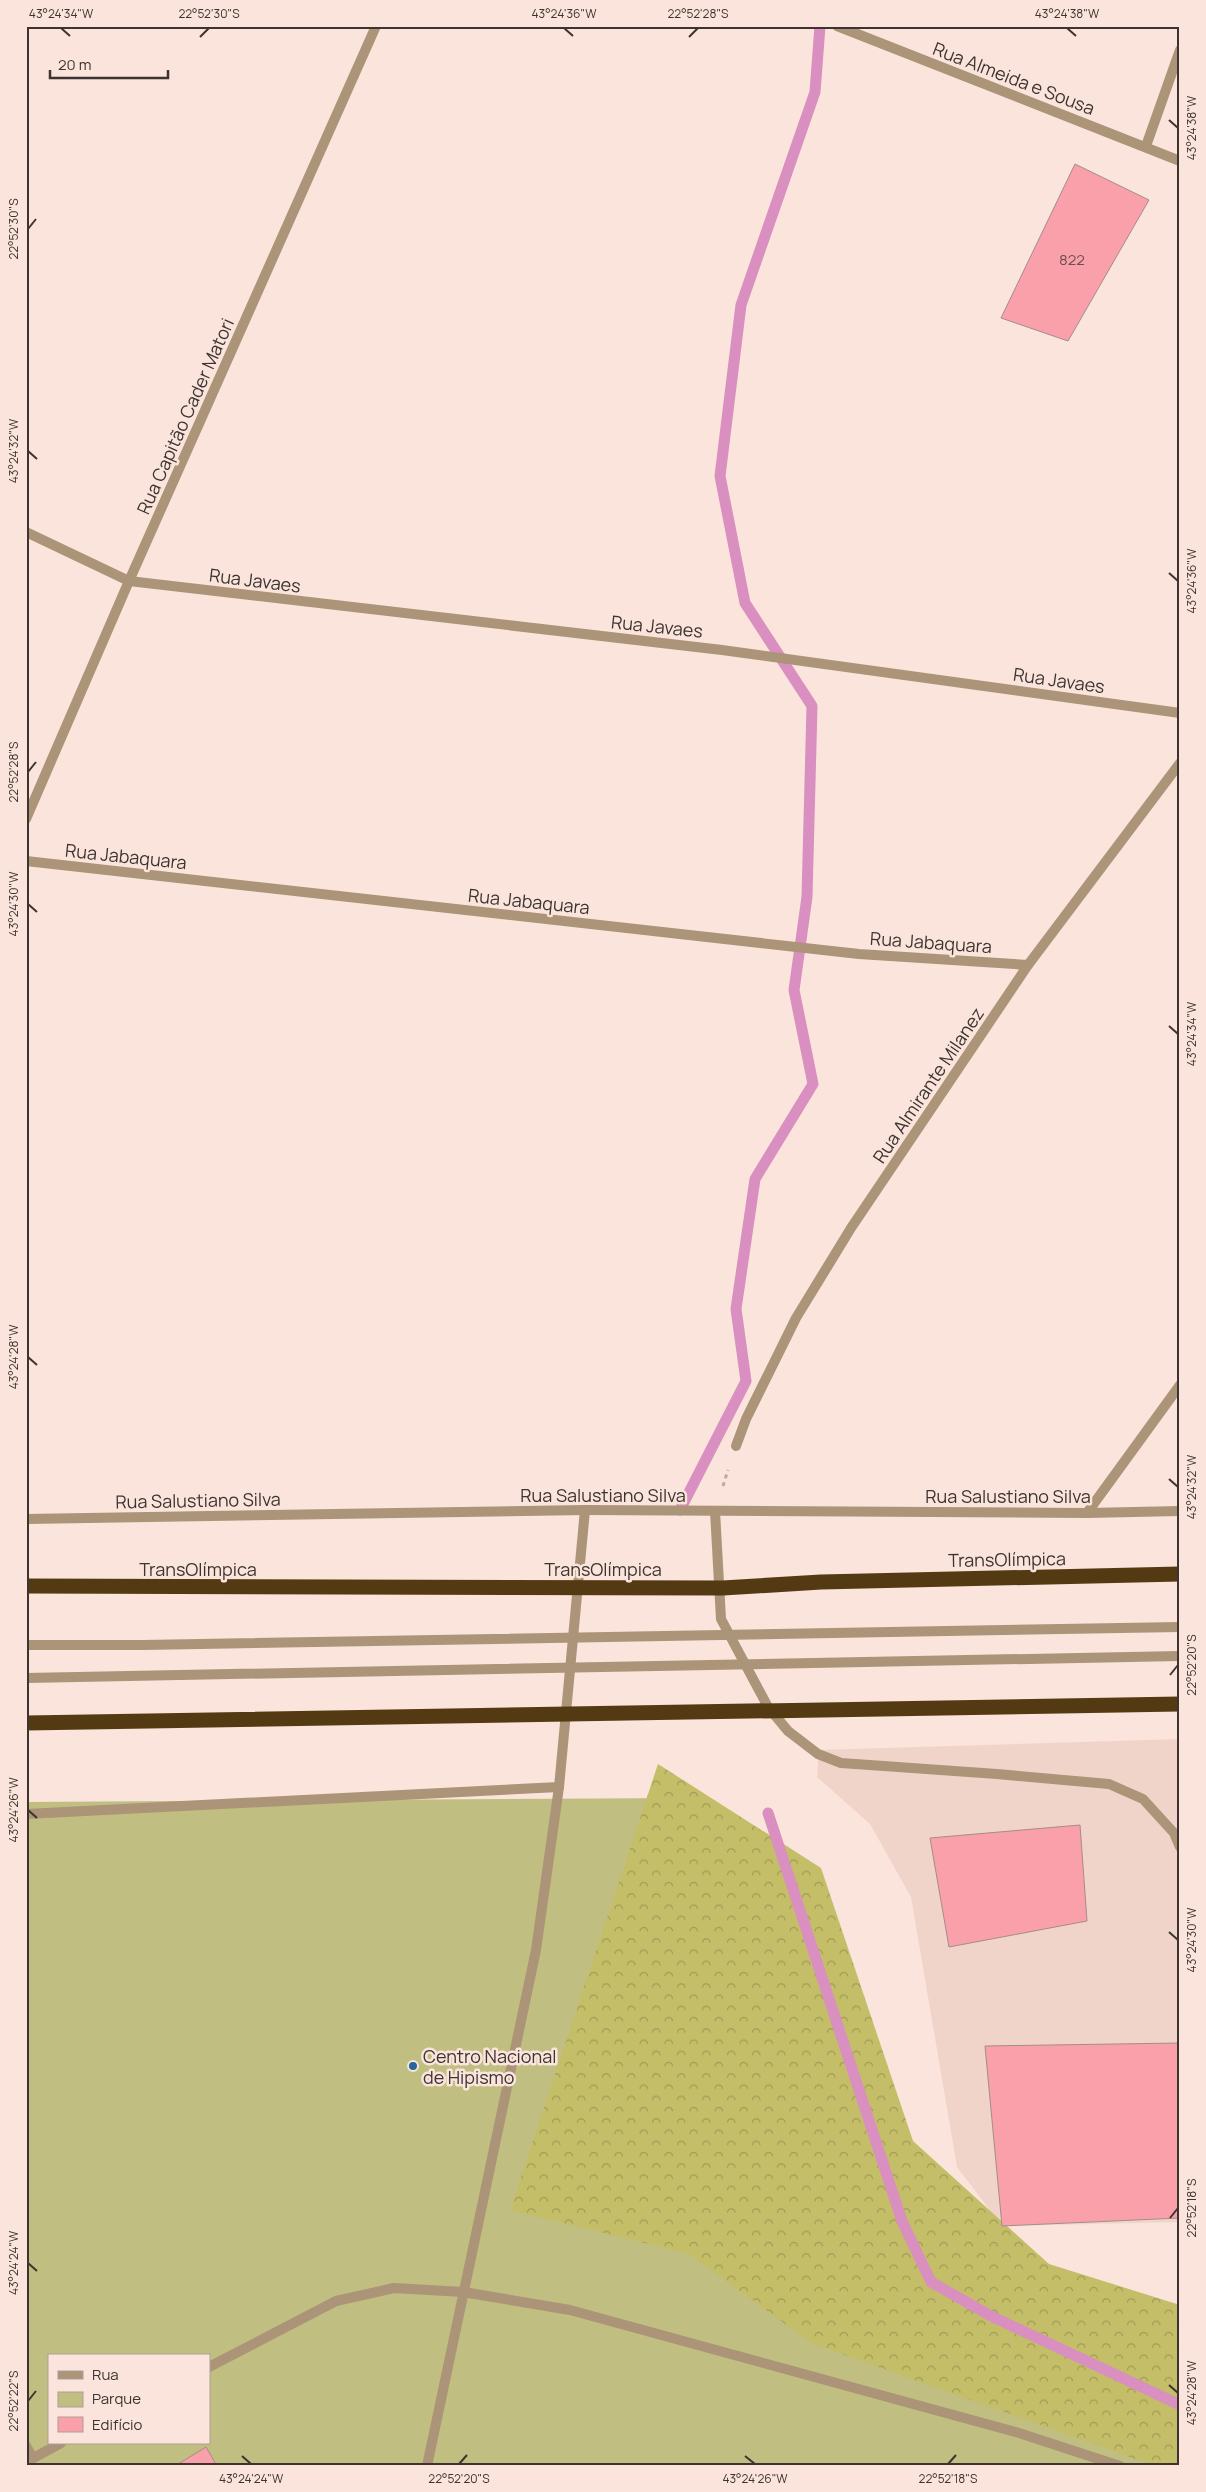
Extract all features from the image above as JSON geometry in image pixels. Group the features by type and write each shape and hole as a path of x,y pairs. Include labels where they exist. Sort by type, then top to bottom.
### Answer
{"highway":[{"name":"TransOlímpica","path":"26,1586 723,1588 821,1582 1180,1574"},
{"path":"26,1723 1180,1704"}],"street":[{"name":"Rua Capitão Cader Matori","path":"26,819 129,581 376,26"},
{"name":"Rua Almeida e Sousa","path":"837,26 1146,146 1180,161"},
{"path":"1146,146 1180,50"},
{"name":"Rua Javaes","path":"26,532 129,581 722,650 1180,713"},
{"name":"Rua Almirante Milanez","path":"736,1446 796,1318 851,1228 1028,965 1180,763"},
{"name":"Rua Jabaquara","path":"26,861 859,954 1028,965"},
{"path":"1087,1513 1180,1385"},
{"path":"427,2466 536,1950 559,1787 584,1510"},
{"name":"Rua Salustiano Silva","path":"26,1519 584,1510 1087,1513 1180,1511"},
{"path":"714,1511 721,1619 768,1707 788,1731 818,1754 841,1763 1109,1784 1143,1800 1174,1833 1180,1847"},
{"path":"26,1644 153,1645 1180,1627"},
{"path":"26,1678 1180,1656"},
{"path":"26,1814 559,1787"},
{"path":"210,2366 336,2301 394,2288 463,2292 570,2310 1019,2433 1120,2466"},
{"path":"26,2446 30,2460 60,2444"}],"path":[{"path":"714,1511 736,1446"}],"shaded area":[{"path":"1180,1739 1180,2222 1002,2226 957,2167 911,1897 870,1824 817,1777 819,1750"}],"green space":[{"path":"658,1764 821,1868 913,2141 1049,2264 1180,2305 1180,2466 1155,2466 811,2343 689,2254 510,2210"},
{"name":"Centro Nacional de Hipismo","path":"686,1798 913,2329 1180,2466 26,2466 26,1802"}],"building":[{"path":"1075,164 1149,200 1068,341 1001,318"},
{"path":"1080,1825 1087,1921 949,1947 930,1838"},
{"path":"1180,2043 1180,2218 1002,2226 985,2046"},
{"path":"206,2447 217,2466 175,2466"}],"waterway":[{"path":"680,1510 746,1381 736,1309 755,1179 813,1084 794,990 807,897 812,706 745,603 720,476 741,305 815,92 820,26"},
{"path":"768,1813 902,2221 931,2282 991,2316 1180,2405"}],"place":[{"name":"Centro Nacional de Hipismo","path":"413,2066"}]}
